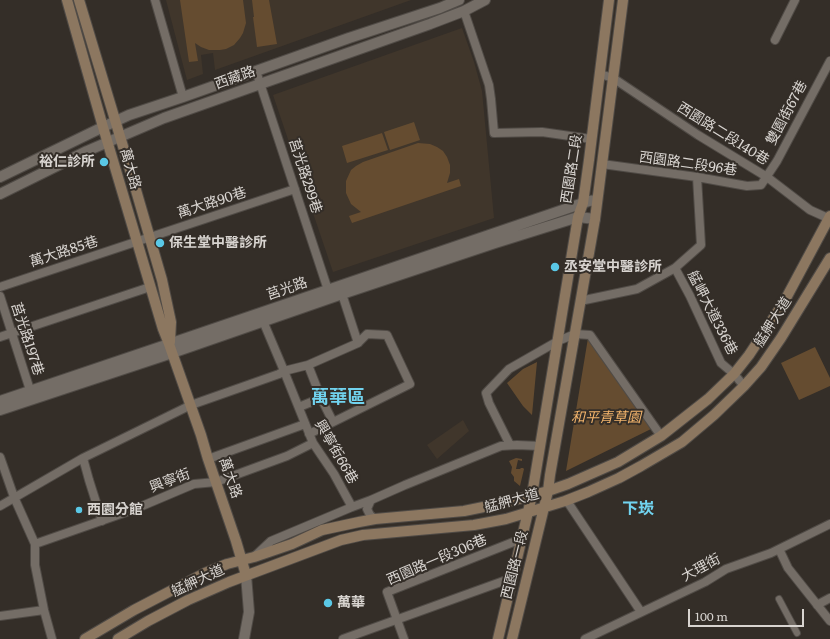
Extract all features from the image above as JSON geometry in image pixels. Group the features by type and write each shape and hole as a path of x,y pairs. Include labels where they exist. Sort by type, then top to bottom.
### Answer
{"main road":[{"name":"萬大路","path":"67,0 163,329 191,405 231,524 246,575"},
{"name":"萬大路","path":"79,0 162,280 171,322 171,349"},
{"name":"西園路二段","path":"528,513 589,160 609,0"},
{"name":"西園路二段","path":"546,499 595,219 623,0"},
{"name":"艋舺大道","path":"118,639 188,600 246,575 341,540 363,535 474,526 528,513 568,484 618,462 661,436 708,399 734,374 749,355 784,302 830,218"},
{"name":"艋舺大道","path":"85,639 134,610 194,578 227,564 254,557 292,544 322,530 376,519 464,511 508,502 532,495 546,499 565,501 619,478 650,462 682,442 714,415 744,386 761,367 781,338 830,258"},
{"name":"西園路一段","path":"512,639 546,499"},
{"name":"西園路一段","path":"498,639 528,513"}],"street":[{"path":"155,0 183,97"},
{"name":"西藏路","path":"0,177 129,115 349,38 433,11 459,0"},
{"name":"西藏路","path":"0,194 87,151 164,118 464,11 485,0"},
{"path":"775,40 795,0"},
{"path":"464,11 489,85 494,133 542,132 591,139"},
{"name":"雙園街67巷","path":"767,177 830,61"},
{"name":"莒光路299巷","path":"256,71 328,290"},
{"name":"西園路二段140巷","path":"600,74 613,78 698,135 767,177 810,210 830,218"},
{"name":"西園路二段96巷","path":"602,164 697,177 747,186 761,185 767,177"},
{"path":"580,301 637,289 675,268 701,246 697,177"},
{"name":"萬大路90巷","path":"137,242 295,189"},
{"name":"莒光路","path":"0,410 171,349 328,290 582,203 597,200"},
{"path":"578,217 595,219"},
{"name":"莒光路","path":"0,401 30,390 262,321 578,217"},
{"name":"萬大路85巷","path":"0,287 137,242"},
{"name":"艋岬大道336巷","path":"675,268 690,296 721,363 734,374 744,386"},
{"path":"0,337 150,287"},
{"path":"342,294 358,343"},
{"name":"莒光路197巷","path":"0,296 30,390"},
{"name":"興寧街66巷","path":"262,321 313,443 334,474 352,507"},
{"path":"0,506 83,458 191,405 284,371 308,365 358,343 368,334 387,335 410,384 309,434"},
{"path":"510,445 489,403 486,393 509,368 558,341 575,334 590,335 661,436"},
{"path":"308,365 321,398 333,422"},
{"path":"299,407 321,398"},
{"path":"208,459 305,424"},
{"name":"興寧街","path":"35,544 135,509 194,484 216,482 287,456 313,443"},
{"name":"艋舺大道","path":"254,557 271,541 501,446 540,446"},
{"path":"0,457 14,497 35,544 35,565 44,610 52,639"},
{"path":"83,458 102,521"},
{"path":"371,500 367,509 370,515 376,519"},
{"path":"565,501 570,504 641,612"},
{"name":"大理街","path":"585,639 705,582 726,569 771,553 830,524"},
{"name":"西園路一段306巷","path":"397,619 387,592 521,539"},
{"path":"779,549 788,568 830,621"},
{"path":"244,639 249,612 246,575"},
{"path":"343,639 512,578"},
{"path":"817,605 830,598"},
{"path":"779,599 797,633"},
{"path":"0,616 44,610"},
{"path":"397,619 404,639"}],"shaded area":[{"path":"166,0 411,0 215,70 213,53 201,55 203,74 187,80"},
{"path":"462,28 482,91 494,218 333,272 273,95"},
{"path":"463,420 469,431 437,459 427,445"}],"green space":[{"path":"180,0 243,0 246,23 243,33 234,45 226,49 209,50 195,43 198,61 189,62"},
{"path":"252,0 269,0 277,44 257,47"},
{"path":"414,122 420,140 390,150 384,132"},
{"path":"382,133 388,150 347,163 342,146"},
{"path":"418,143 430,144 443,151 450,165 450,173 447,183 459,179 461,186 352,223 349,216 361,212 351,204 346,193 346,181 351,170 363,162"},
{"name":"和平青草園","path":"588,338 651,429 566,471"},
{"path":"815,347 830,378 830,386 799,400 781,363"},
{"path":"537,362 532,415 523,406 507,383 523,369"},
{"path":"516,458 522,459 522,461 518,460 516,469 524,469 520,486 514,481 514,477 511,473 512,467 509,461"}],"place":[{"name":"裕仁診所","path":"104,162"},
{"name":"保生堂中醫診所","path":"160,243"},
{"name":"丞安堂中醫診所","path":"555,267"},
{"name":"西園分館","path":"79,510"},
{"name":"萬華","path":"328,603"}],"district":[{"name":"萬華區","path":"338,398"},
{"name":"下崁","path":"638,509"}]}
